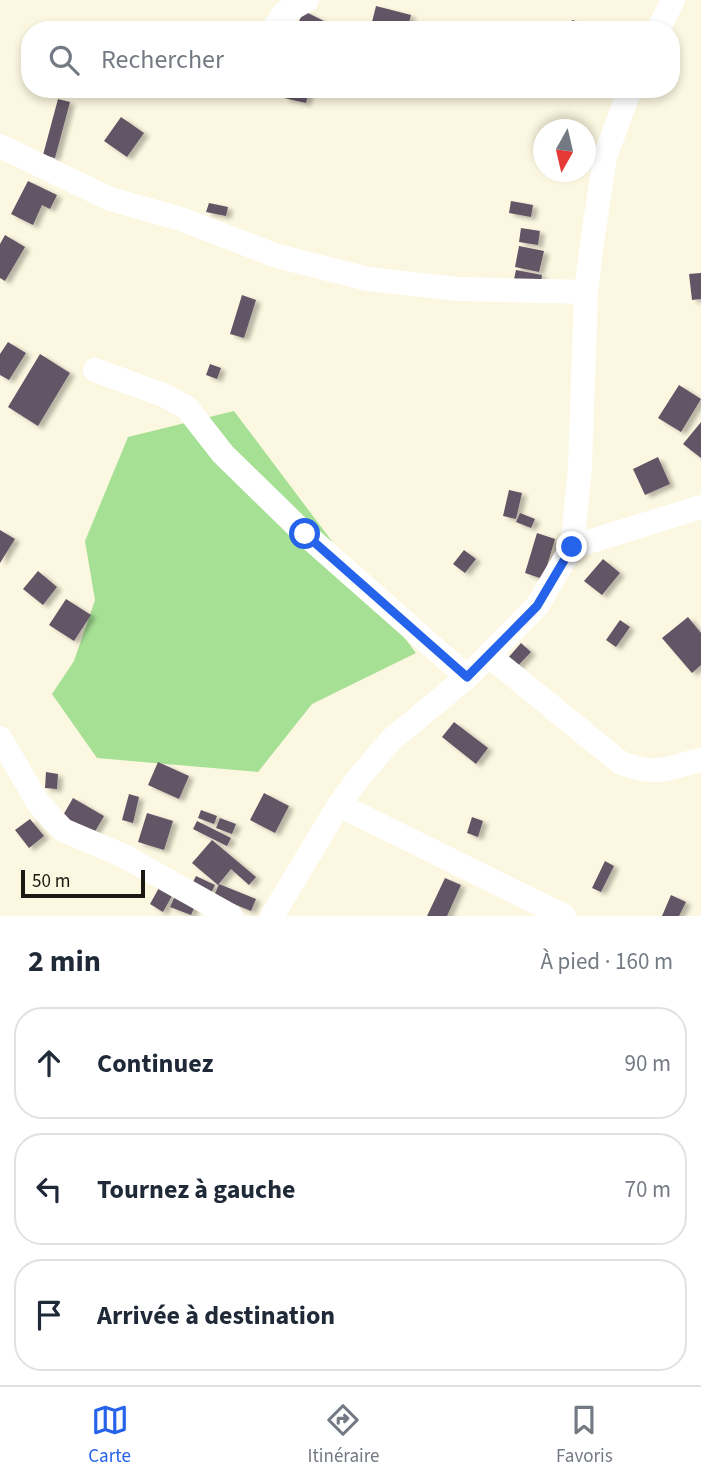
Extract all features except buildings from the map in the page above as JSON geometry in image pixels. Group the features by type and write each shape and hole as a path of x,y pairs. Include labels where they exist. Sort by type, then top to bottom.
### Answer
{"street":[{"path":"279,21 284,13 307,0"},
{"path":"662,21 673,0"},
{"path":"272,916 339,805 391,740 467,677 537,606 572,547 580,468 586,292 605,157 624,98"},
{"path":"0,146 110,200 181,219 277,256 342,273 368,279 458,289 586,292"},
{"path":"95,370 166,396 187,408 223,454 305,534 467,677"},
{"path":"572,547 701,507"},
{"path":"488,655 621,763 645,772 667,771 701,760"},
{"path":"0,738 39,804 63,830 124,856 231,916"},
{"path":"339,805 564,916"}],"green space":[{"path":"234,411 416,653 312,704 258,772 97,758 52,694 74,661 95,600 85,541 128,437"}],"route":[{"path":"305,534 467,677 537,606 572,547"}]}
